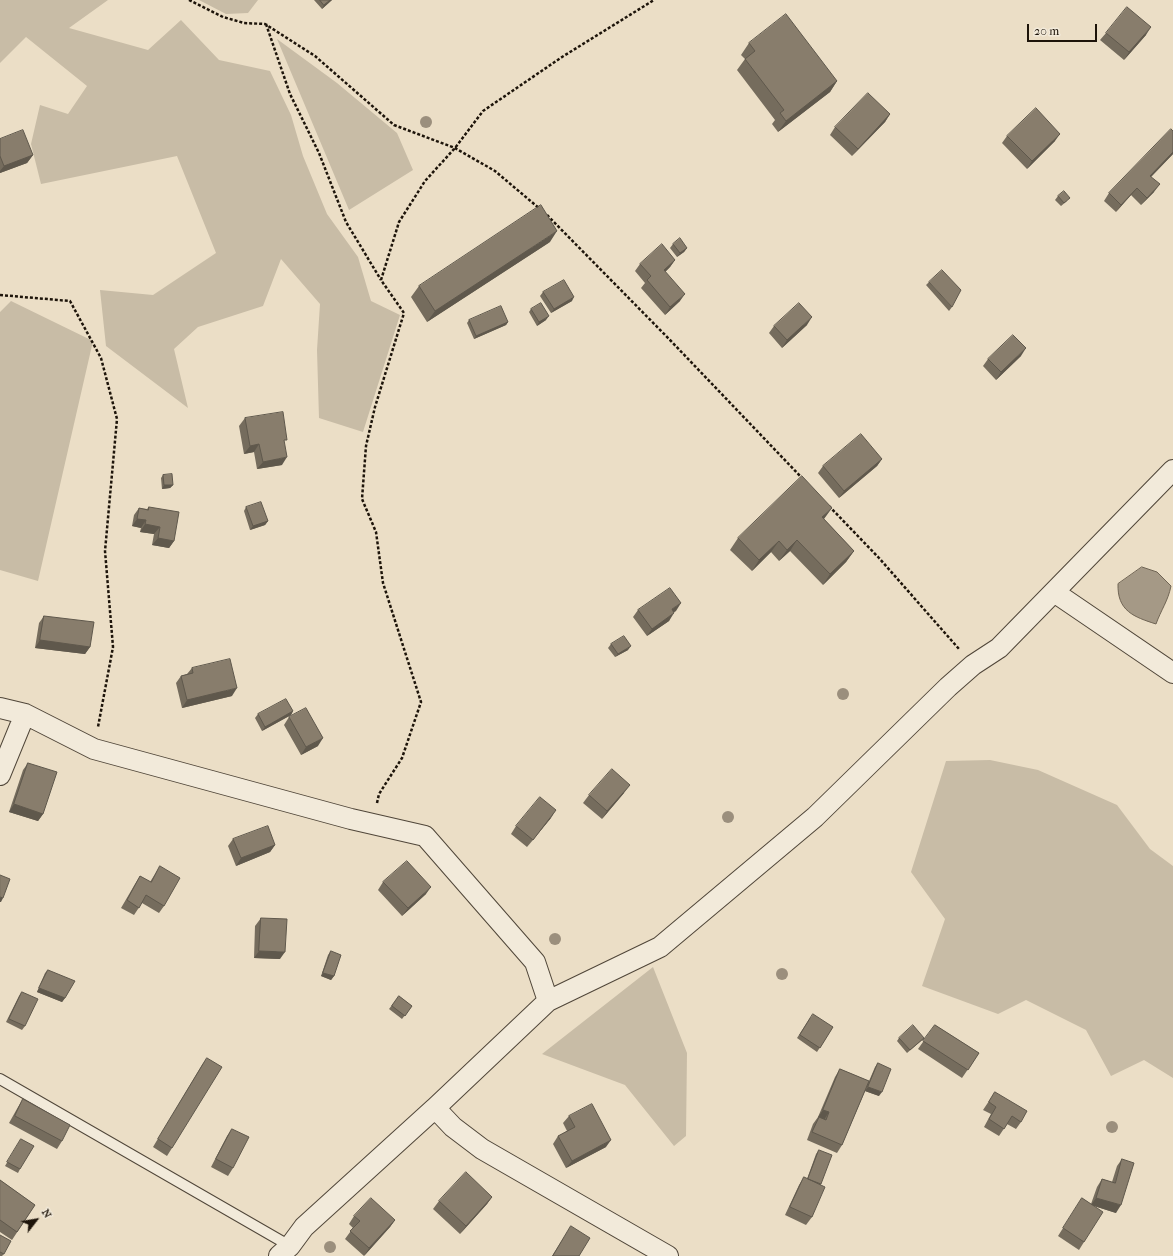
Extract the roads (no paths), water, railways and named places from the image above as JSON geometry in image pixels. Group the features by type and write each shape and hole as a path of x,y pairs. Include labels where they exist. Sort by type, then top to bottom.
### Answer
{"street":[{"path":"284,1251 304,1226 435,1108 548,1001 660,947 815,817 973,665 999,648 1173,470"},
{"path":"1054,592 1173,673"},
{"path":"0,708 25,714 94,749 373,824 425,836 535,962 548,1001"},
{"path":"0,775 25,714"},
{"path":"435,1108 453,1127 482,1149 668,1256"}],"lane":[{"path":"0,1079 284,1251"}]}
